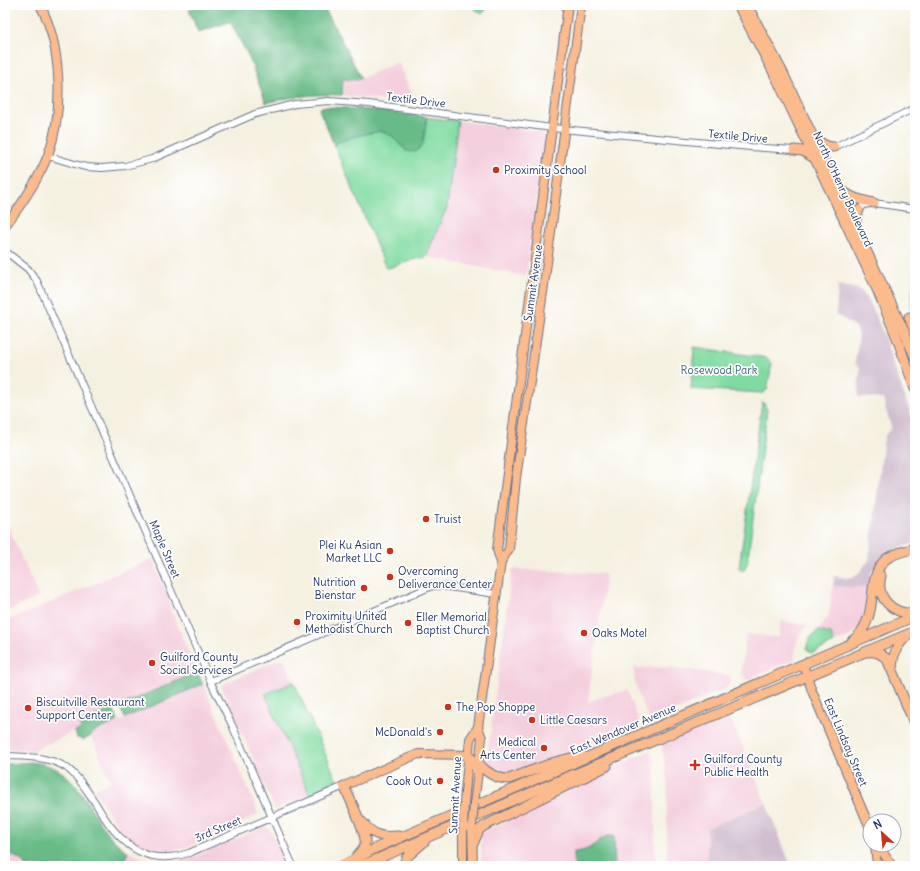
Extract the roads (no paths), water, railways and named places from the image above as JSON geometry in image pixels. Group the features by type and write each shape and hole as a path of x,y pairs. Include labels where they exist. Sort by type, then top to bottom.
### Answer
{"highway":[{"name":"North O'Henry Boulevard","path":"738,5 802,130 876,287 897,338 915,389"},
{"name":"North O'Henry Boulevard","path":"747,5 783,73 915,357"},
{"path":"794,150 802,140 802,130"},
{"path":"812,136 828,147 834,147"},
{"path":"827,166 828,156 834,147"},
{"path":"794,150 803,150 816,159"},
{"path":"834,181 849,196 874,203"},
{"path":"858,232 856,218 859,210"},
{"path":"909,317 915,332"},
{"path":"848,645 860,635 866,626 869,617 875,578 879,568 886,559 898,552 915,548"},
{"path":"915,553 894,560 885,567 881,577 880,588 884,600 894,610 908,614 915,613"},
{"name":"East Wendover Avenue","path":"342,866 356,858 408,835 915,616"},
{"path":"892,670 893,658 896,649 900,642 913,632"},
{"name":"East Wendover Avenue","path":"361,866 806,676 913,632"},
{"path":"864,652 881,654 887,659 915,725"},
{"path":"686,727 713,710 731,702 733,700 733,694"},
{"path":"479,764 493,776 502,779 509,779 555,762 634,737"},
{"path":"473,844 479,830 484,826 638,752 662,738"},
{"path":"344,786 365,838 365,843 356,858"},
{"path":"358,818 369,830 378,836 390,837 408,835"},
{"path":"402,866 407,857 420,845 437,833"}],"main road":[{"path":"5,226 30,191 48,156 56,124 58,72 56,57 51,32 40,5"},
{"name":"Summit Avenue","path":"501,562 497,550 568,5"},
{"name":"Summit Avenue","path":"463,866 464,803 470,739 478,727 501,562 509,549 516,478 544,285 581,5"},
{"name":"East Lindsay Street","path":"803,664 806,676 864,813"},
{"name":"Summit Avenue","path":"473,866 472,826 482,738 478,727"},
{"name":"3rd Street","path":"344,786 418,754 468,755"},
{"path":"468,755 474,759 477,779"},
{"path":"876,853 877,866"},
{"path":"883,853 892,866"},
{"path":"911,866 915,864"}],"street":[{"name":"Textile Drive","path":"48,156 86,167 102,168 126,166 152,159 255,114 295,104 330,101 369,104 552,128 794,150"},
{"path":"834,147 915,108"},
{"path":"859,210 864,205 874,203 915,209"},
{"name":"Maple Street","path":"5,250 28,269 37,282 293,866"},
{"path":"211,681 432,586 496,594"},
{"name":"3rd Street","path":"5,756 45,759 68,769 88,792 108,824 120,839 131,847 151,855 167,857 189,853 344,786"}],"place":[{"name":"Proximity School","path":"496,170"},
{"name":"Truist","path":"426,519"},
{"name":"Plei Ku Asian Market LLC","path":"390,551"},
{"name":"Overcoming Deliverance Center","path":"390,577"},
{"name":"Nutrition Bienstar","path":"364,588"},
{"name":"Proximity United Methodist Church","path":"297,622"},
{"name":"Eller Memorial Baptist Church","path":"408,623"},
{"name":"Oaks Motel","path":"584,633"},
{"name":"Guilford County Social Services","path":"152,663"},
{"name":"The Pop Shoppe","path":"448,707"},
{"name":"Biscuitville Restaurant Support Center","path":"28,708"},
{"name":"Little Caesars","path":"532,720"},
{"name":"McDonald's","path":"440,732"},
{"name":"Medical Arts Center","path":"544,748"},
{"name":"Guilford County Public Health","path":"695,765"},
{"name":"Cook Out","path":"440,781"}],"park label":[{"name":"Rosewood Park","path":"719,370"}]}
